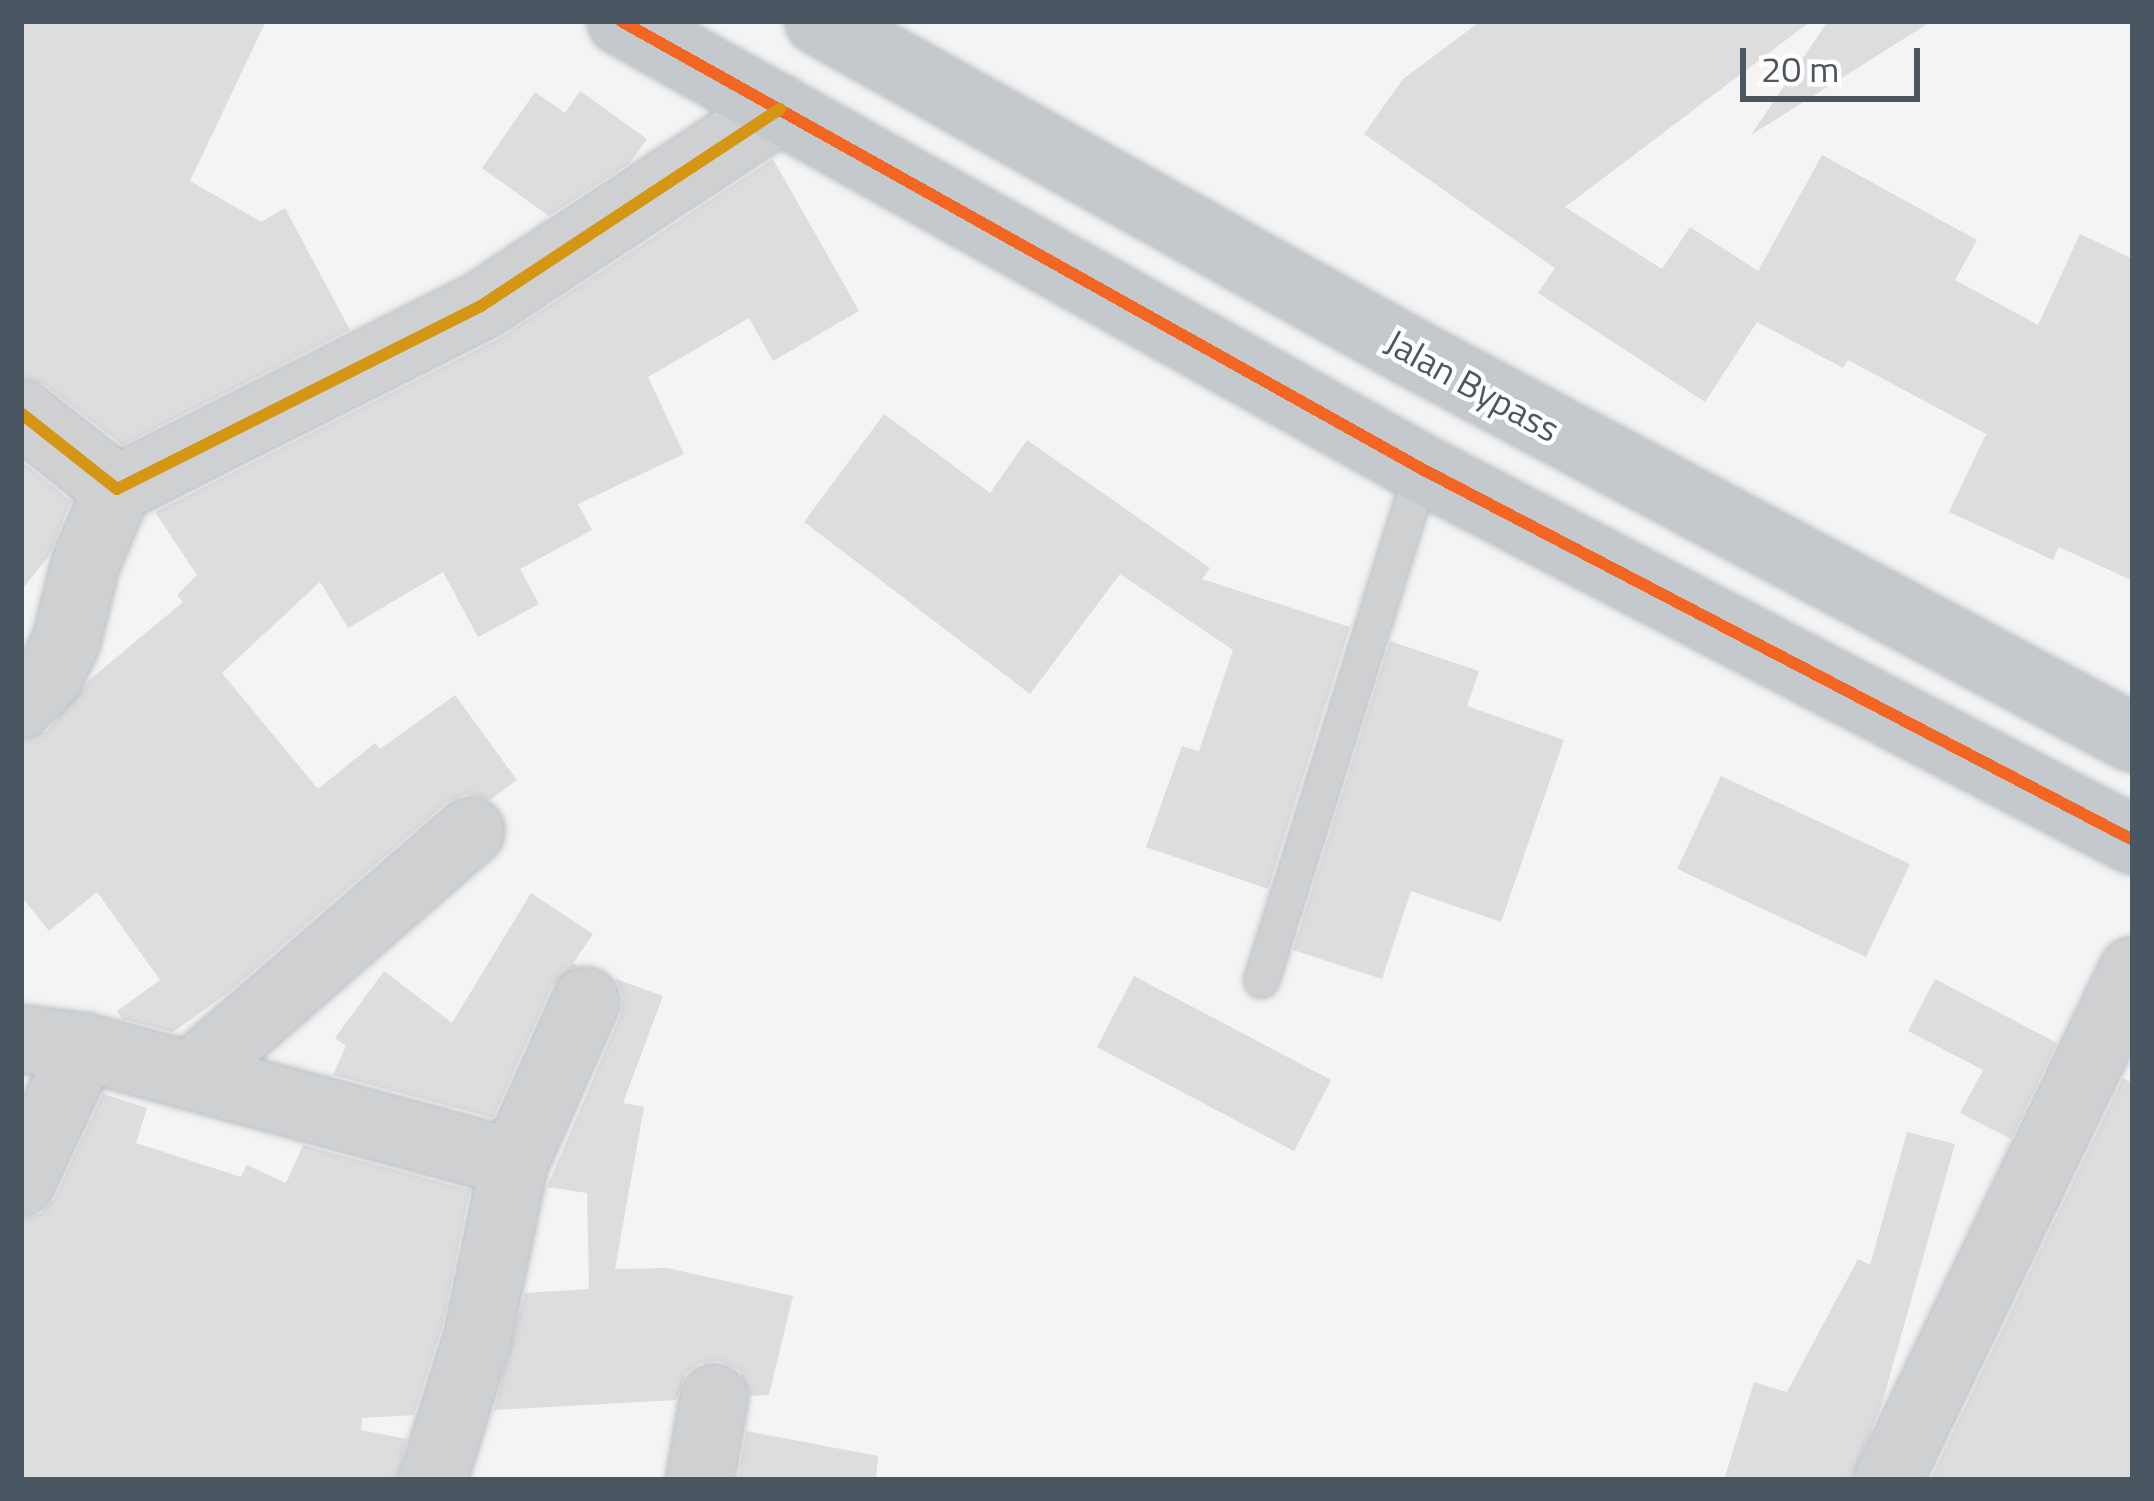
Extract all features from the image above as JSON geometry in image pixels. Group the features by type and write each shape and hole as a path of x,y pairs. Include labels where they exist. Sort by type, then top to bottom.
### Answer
{"highway":[{"path":"621,21 1422,469 2133,840"},
{"name":"Jalan Bypass","path":"819,21 1409,351 2133,739"}],"street":[{"path":"21,704 48,678 66,642 86,562 117,489 481,306 780,109"},
{"path":"22,414 117,489"},
{"path":"191,1075 471,831"},
{"path":"1888,1480 2133,971"},
{"path":"433,1480 478,1336 514,1163 586,1001"},
{"path":"21,1182 52,1043 191,1075 514,1163"},
{"path":"700,1480 714,1398"}],"lane":[{"path":"1261,980 1422,469"}],"building":[{"path":"21,21 266,21 190,181 261,222 285,208 350,330 122,445 45,385 21,377"},
{"path":"1481,21 1811,21 1565,207 1662,269 1690,227 1758,271 1822,155 1977,240 1955,280 2038,325 2080,234 2133,259 2133,581 2059,547 2053,560 1949,512 1986,434 1848,360 1843,368 1757,322 1705,402 1538,293 1555,268 1364,134 1403,79"},
{"path":"1828,21 1932,21 1751,135"},
{"path":"580,91 647,139 629,164 549,216 482,168 535,92 565,113"},
{"path":"773,159 859,311 773,361 749,318 648,377 684,454 578,504 592,530 520,569 539,604 478,637 443,572 348,628 320,582 222,673 318,789 375,743 380,749 455,695 517,780 490,800 465,794 446,803 229,992 173,1032 122,1019 117,1011 160,980 97,892 49,931 21,896 21,740 47,731 88,681 183,602 177,595 197,575 155,512 498,339"},
{"path":"884,414 990,493 1027,440 1210,568 1202,579 1350,627 1268,889 1146,847 1182,746 1199,751 1233,650 1120,574 1030,694 804,522"},
{"path":"21,461 71,501 49,556 21,591"},
{"path":"1390,641 1479,671 1467,706 1564,740 1501,922 1411,891 1382,979 1293,950"},
{"path":"1721,776 1910,864 1866,957 1677,869"},
{"path":"531,893 593,934 573,963 578,965 552,986 493,1118 333,1075 346,1046 335,1038 384,971 452,1023"},
{"path":"1134,976 1331,1080 1294,1151 1097,1047"},
{"path":"616,979 663,996 623,1103 644,1107 615,1269 667,1268 793,1296 769,1395 750,1396 739,1370 719,1361 700,1363 686,1373 676,1400 494,1410 525,1293 589,1289 587,1193 547,1187 620,1016 623,996"},
{"path":"1935,979 2057,1043 2011,1139 1960,1113 1983,1070 1908,1031"},
{"path":"2123,1078 2133,1083 2133,1480 1930,1480"},
{"path":"103,1094 147,1108 136,1143 241,1177 247,1165 286,1183 303,1145 470,1190 442,1327 414,1415 362,1418 361,1430 407,1439 397,1480 21,1480 21,1219 41,1213 54,1199"},
{"path":"1907,1132 1955,1144 1881,1407 1851,1480 1724,1480 1754,1382 1787,1392 1858,1259 1870,1265"},
{"path":"746,1431 878,1456 876,1480 738,1480"}],"transit line":[{"path":"621,21 1422,469 2133,840"},
{"path":"22,414 117,489 481,306 780,109"}]}
